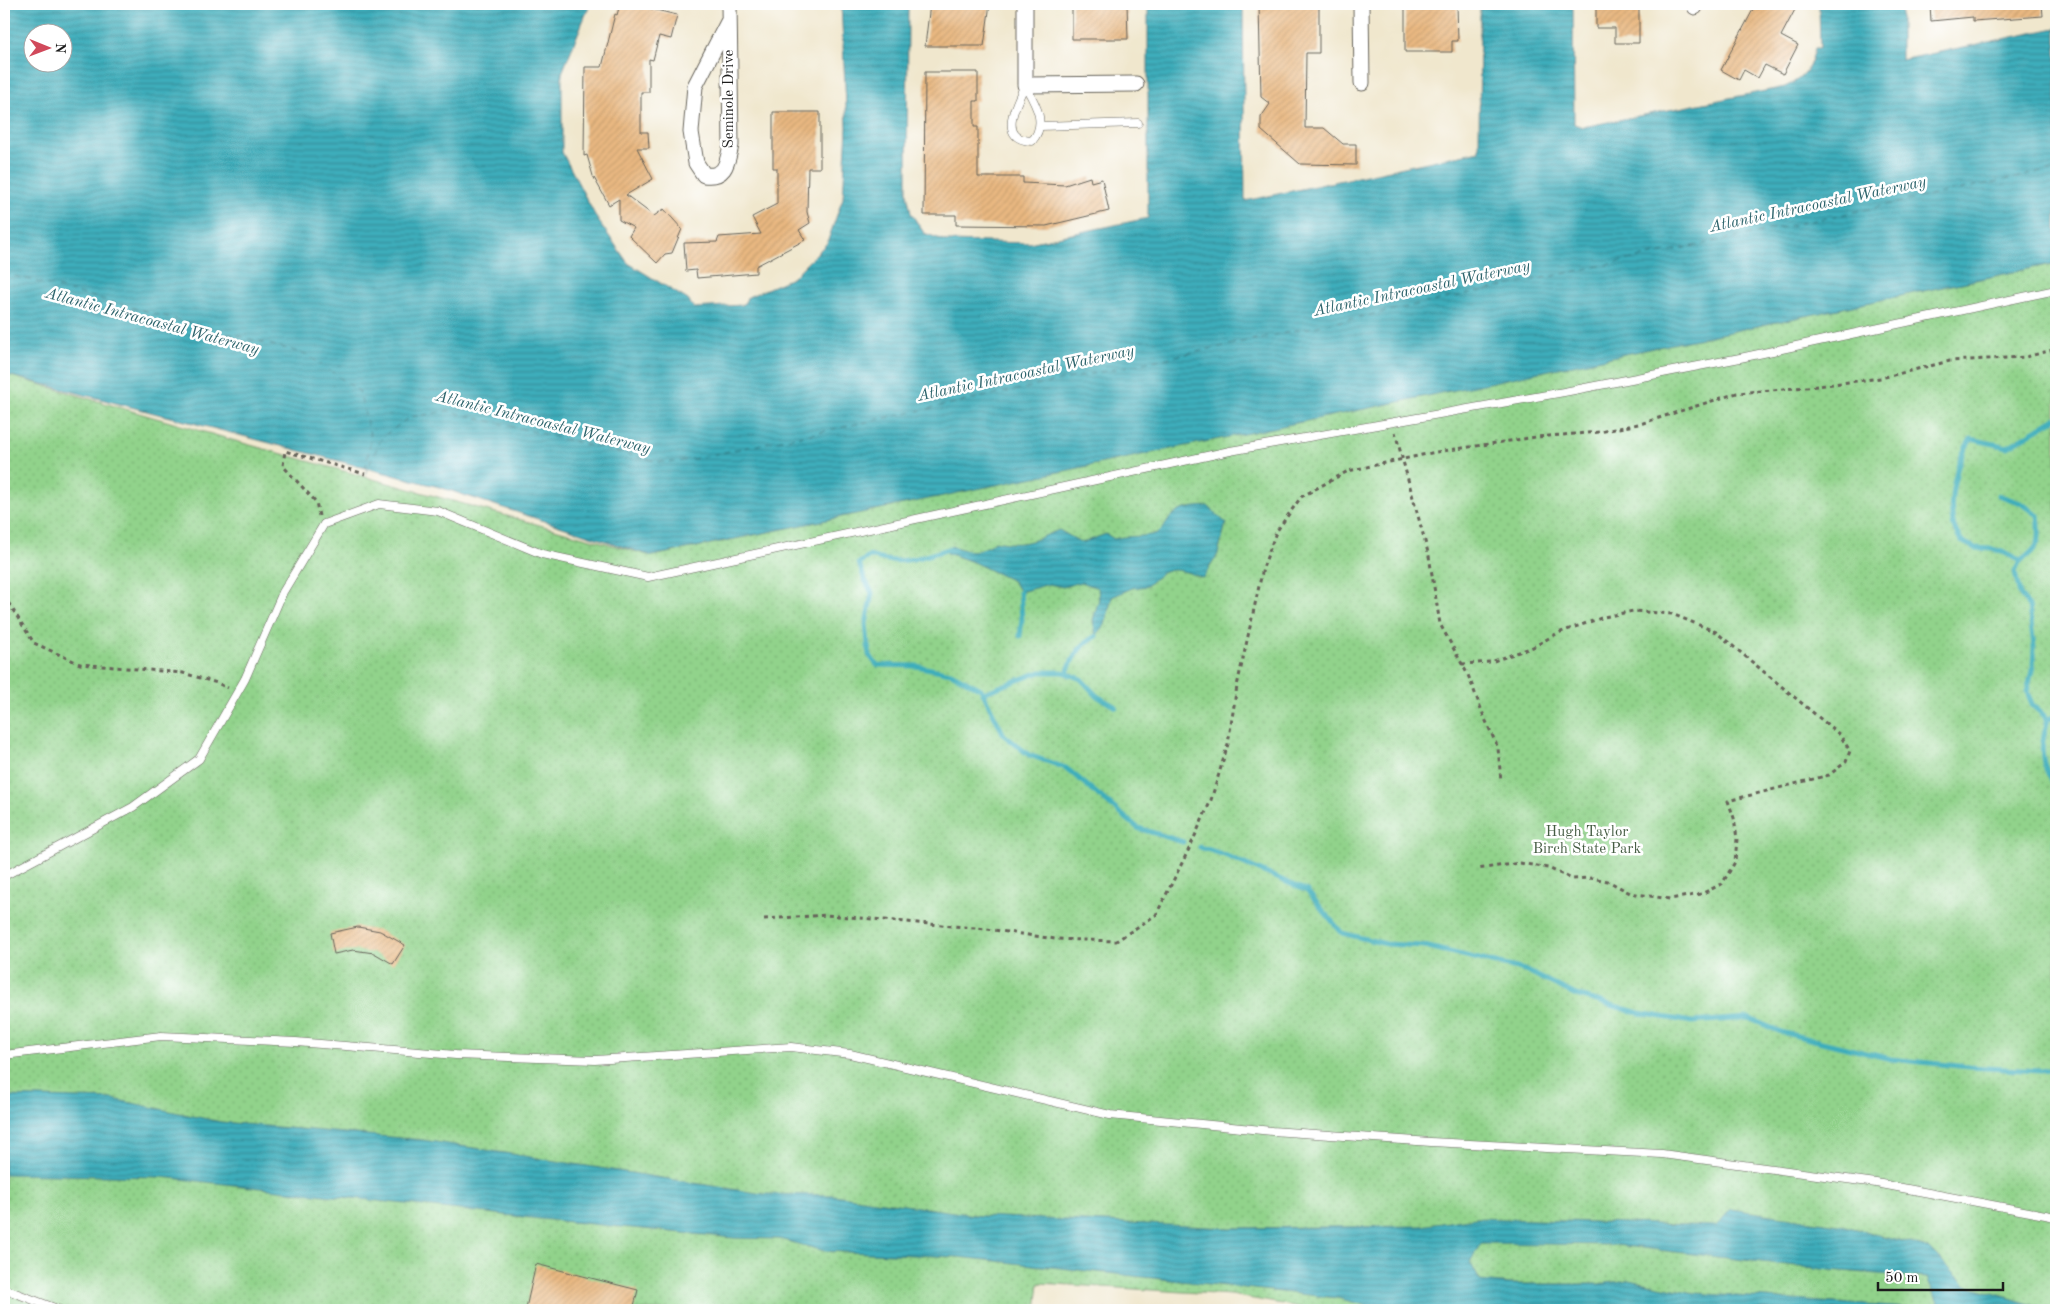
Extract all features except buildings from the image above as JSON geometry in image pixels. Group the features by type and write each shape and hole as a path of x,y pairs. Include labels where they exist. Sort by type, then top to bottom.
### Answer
{"street":[{"name":"Seminole Drive","path":"728,22 695,86 691,132 696,163 704,175 713,176 720,173 727,164 731,146 732,100 728,22 729,4"},
{"path":"1025,4 1025,85 1136,84"},
{"path":"1361,4 1362,83"}],"lane":[{"path":"1025,85 1036,105 1040,118 1037,135 1032,141 1023,141 1017,136 1012,127 1011,118 1025,85"},
{"path":"1040,126 1138,123"},
{"path":"4,876 133,807 200,759 237,693 283,592 324,524 378,504 438,511 542,554 648,577 1230,451 1564,392 1730,360 2056,290"},
{"path":"4,1055 161,1036 296,1042 456,1055 594,1060 792,1047 850,1054 1110,1114 1272,1131 1431,1142 1662,1154 1876,1182 2056,1217"},
{"path":"4,1291 10,1291 60,1310"}],"path":[{"path":"764,919 826,915 987,929 1055,938 1116,941 1156,915 1211,800 1228,744 1237,686 1263,568 1276,532 1301,497 1348,471 1403,459 1536,436 1600,432 1642,423 1737,393 1881,378 1950,362 2026,357 2056,349"},
{"path":"1392,422 1428,556 1440,624 1462,664 1498,748 1501,780"},
{"path":"321,529 316,502 282,466 285,451 365,474"},
{"path":"4,596 34,643 80,664 183,674 217,683 237,693"},
{"path":"1462,664 1491,662 1532,647 1558,633 1604,616 1633,611 1672,614 1716,632 1840,735 1850,751 1846,762 1830,775 1728,801 1734,818 1737,839 1735,862 1722,884 1701,894 1670,899 1630,893 1608,881 1592,878 1572,879 1548,868 1520,863 1477,869"}],"green space":[{"name":"Hugh Taylor Birch State Park","path":"2056,263 2056,1310 1316,1310 1231,1295 1039,1283 1036,1310 4,1310 4,374 239,442 652,556"}],"water":[{"name":"Atlantic Intracoastal Waterway","path":"4,4 590,4 562,73 562,152 597,219 628,263 688,300 694,308 743,305 748,297 792,278 827,243 843,198 847,127 841,4 908,4 907,193 911,213 924,233 946,241 1029,243 1148,218 1148,4 1243,4 1245,201 1479,151 1480,4 1573,4 1574,124 1583,127 1785,87 1806,72 1815,48 1820,48 1819,4 1901,4 1901,60 2056,28 2056,263 1379,406 652,556 439,487 4,374"},
{"path":"1208,506 1226,523 1218,554 1203,578 1179,570 1167,571 1147,586 1132,588 1112,597 1105,625 1096,636 1093,620 1099,599 1098,588 1081,582 1063,587 1049,584 1020,592 1013,581 973,562 947,553 951,546 974,551 984,548 995,541 1005,543 1028,542 1059,530 1082,543 1106,534 1114,539 1147,535 1160,531 1171,517 1181,510"},
{"path":"4,1096 113,1099 221,1122 423,1140 763,1194 833,1195 982,1216 1229,1228 1421,1226 1476,1218 1716,1226 1731,1209 1845,1226 1929,1248 1966,1285 2050,1310 1936,1310 1940,1307 1927,1278 1830,1270 1616,1245 1481,1243 1470,1262 1480,1281 1511,1284 1599,1284 1629,1280 1694,1293 1907,1308 1911,1310 1384,1310 1337,1298 959,1257 825,1251 779,1239 734,1238 541,1219 162,1177 4,1174"}],"waterway":[{"path":"2048,719 2033,706 2027,692 2033,666 2034,647 2029,606 2020,595 2015,572 2020,561 2005,553 1992,549 1975,548 1961,541 1954,527 1952,517 1952,494 1957,469 1971,439 2008,447 2056,418"},
{"path":"1998,495 2021,503 2038,515 2038,542 2032,552 2020,561"},
{"path":"949,549 901,561 870,556 859,563 872,593 866,624 869,655 877,665 916,666 951,673 981,689 1004,735 1029,755 1066,768 1138,828 1183,842"},
{"path":"1020,592 1022,619 1020,636"},
{"path":"1067,673 1078,651 1096,636"},
{"path":"983,693 1040,672 1063,672 1081,679 1097,696 1116,707"},
{"path":"2048,719 2056,716"},
{"path":"2048,719 2042,752 2045,767 2056,793"},
{"path":"2056,830 2054,852 2056,857"},
{"path":"1200,847 1222,854 1307,891 1342,933 1386,944 1424,946 1525,970 1576,995 1639,1013 1692,1022 1748,1018 1781,1032 1891,1059 1969,1067 2040,1071 2056,1069"}],"ferry route":[{"path":"365,474 382,437 410,417 448,411 659,462 678,462 2056,169"},
{"path":"4,273 306,354 359,391 371,438 365,471"}]}
